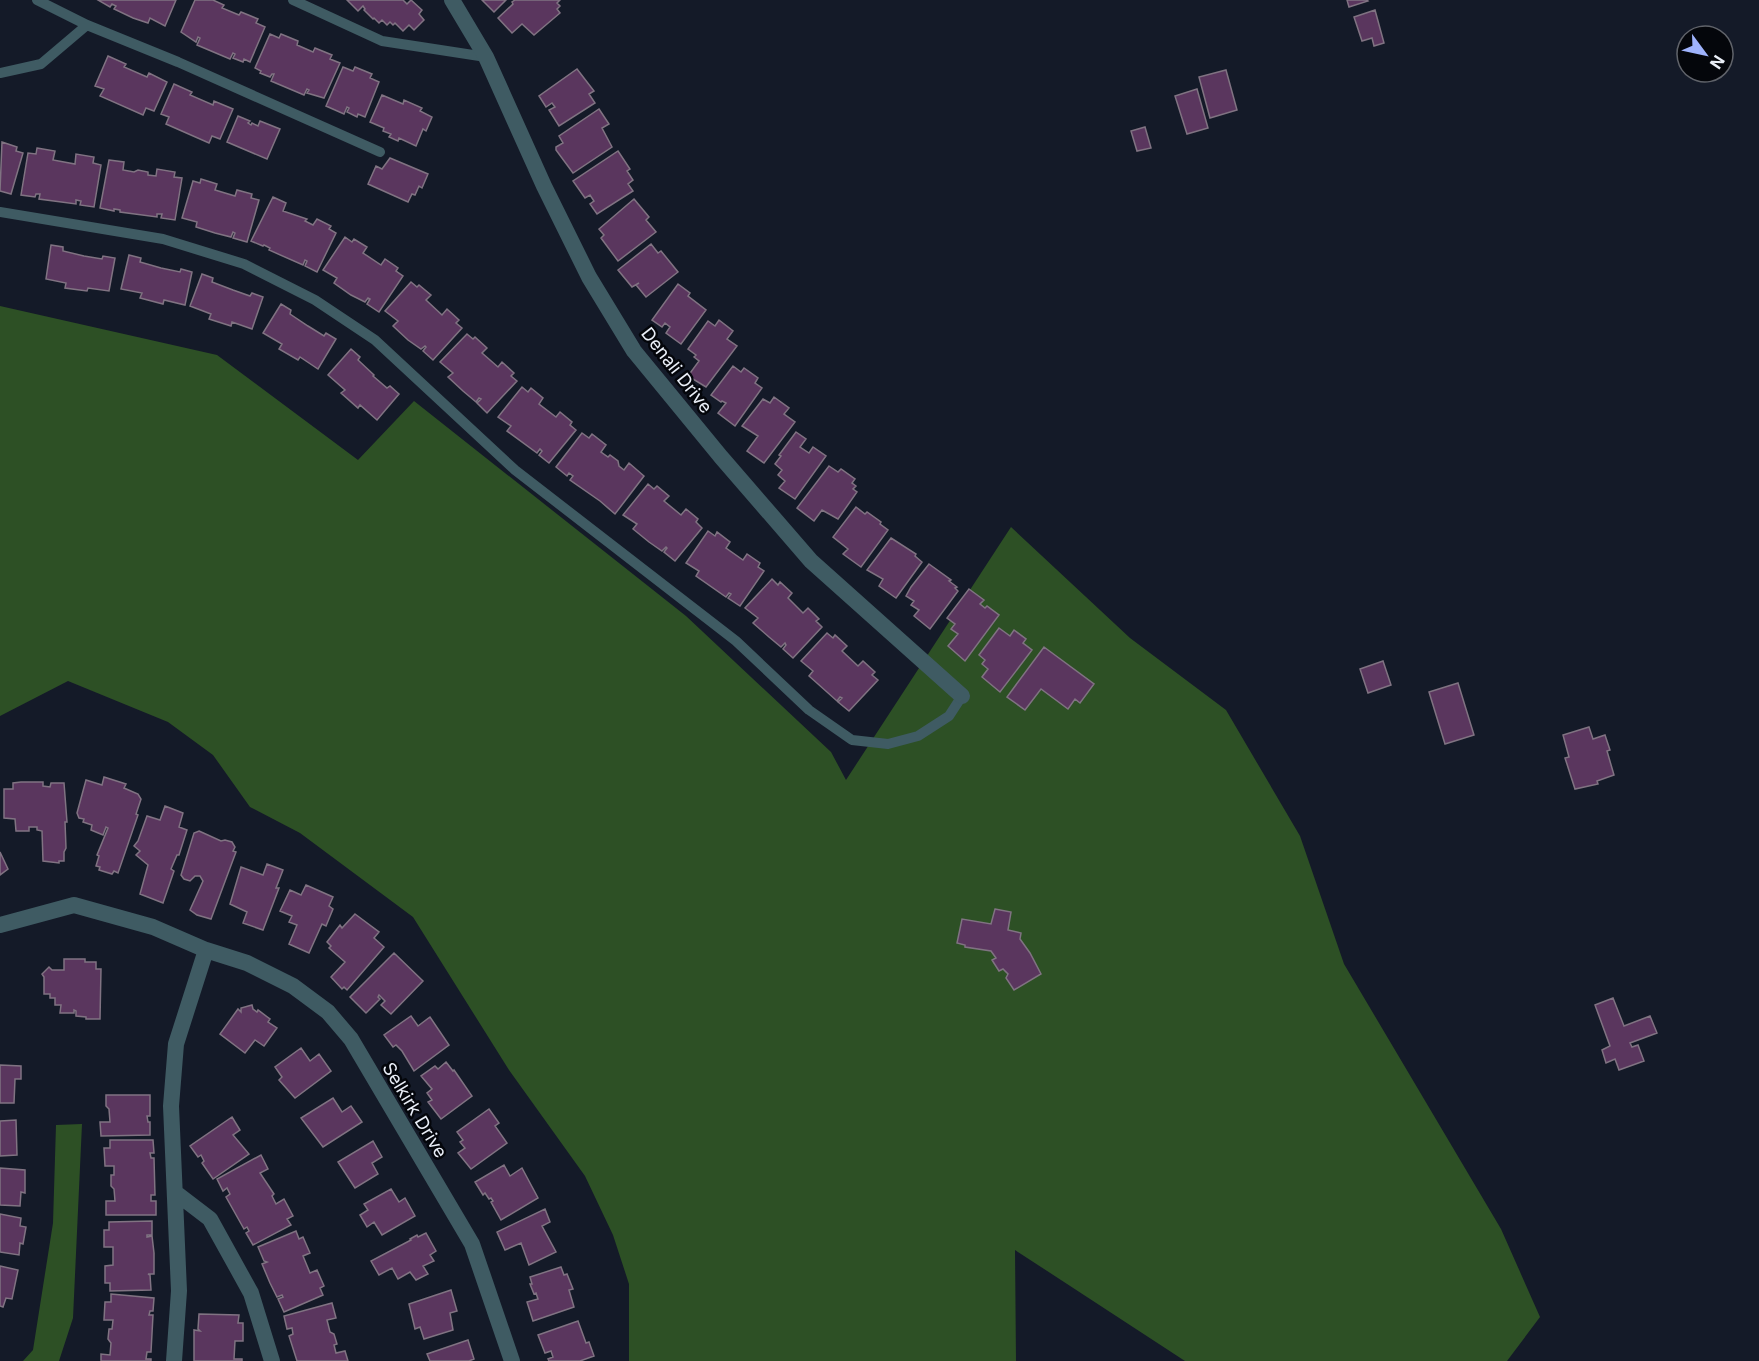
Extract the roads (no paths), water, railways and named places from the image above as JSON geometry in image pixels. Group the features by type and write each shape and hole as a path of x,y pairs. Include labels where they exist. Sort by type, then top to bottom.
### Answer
{"street":[{"name":"Denali Drive","path":"452,0 486,57 579,257 634,351 811,561 962,696"},
{"name":"Selkirk Drive","path":"0,925 74,905 153,927 206,950 247,963 292,986 328,1012 351,1039 472,1244 512,1361"},
{"path":"174,1361 179,1291 171,1106 176,1044 206,950"},
{"path":"176,1193 210,1219 251,1293 272,1361"}],"lane":[{"path":"37,0 87,25 178,62 380,152"},
{"path":"293,0 382,41 486,57"},
{"path":"0,73 40,64 87,25"},
{"path":"0,212 164,239 244,264 315,300 375,340 515,470 736,640 808,710 852,740 888,744 918,736 949,716 962,696"}]}
